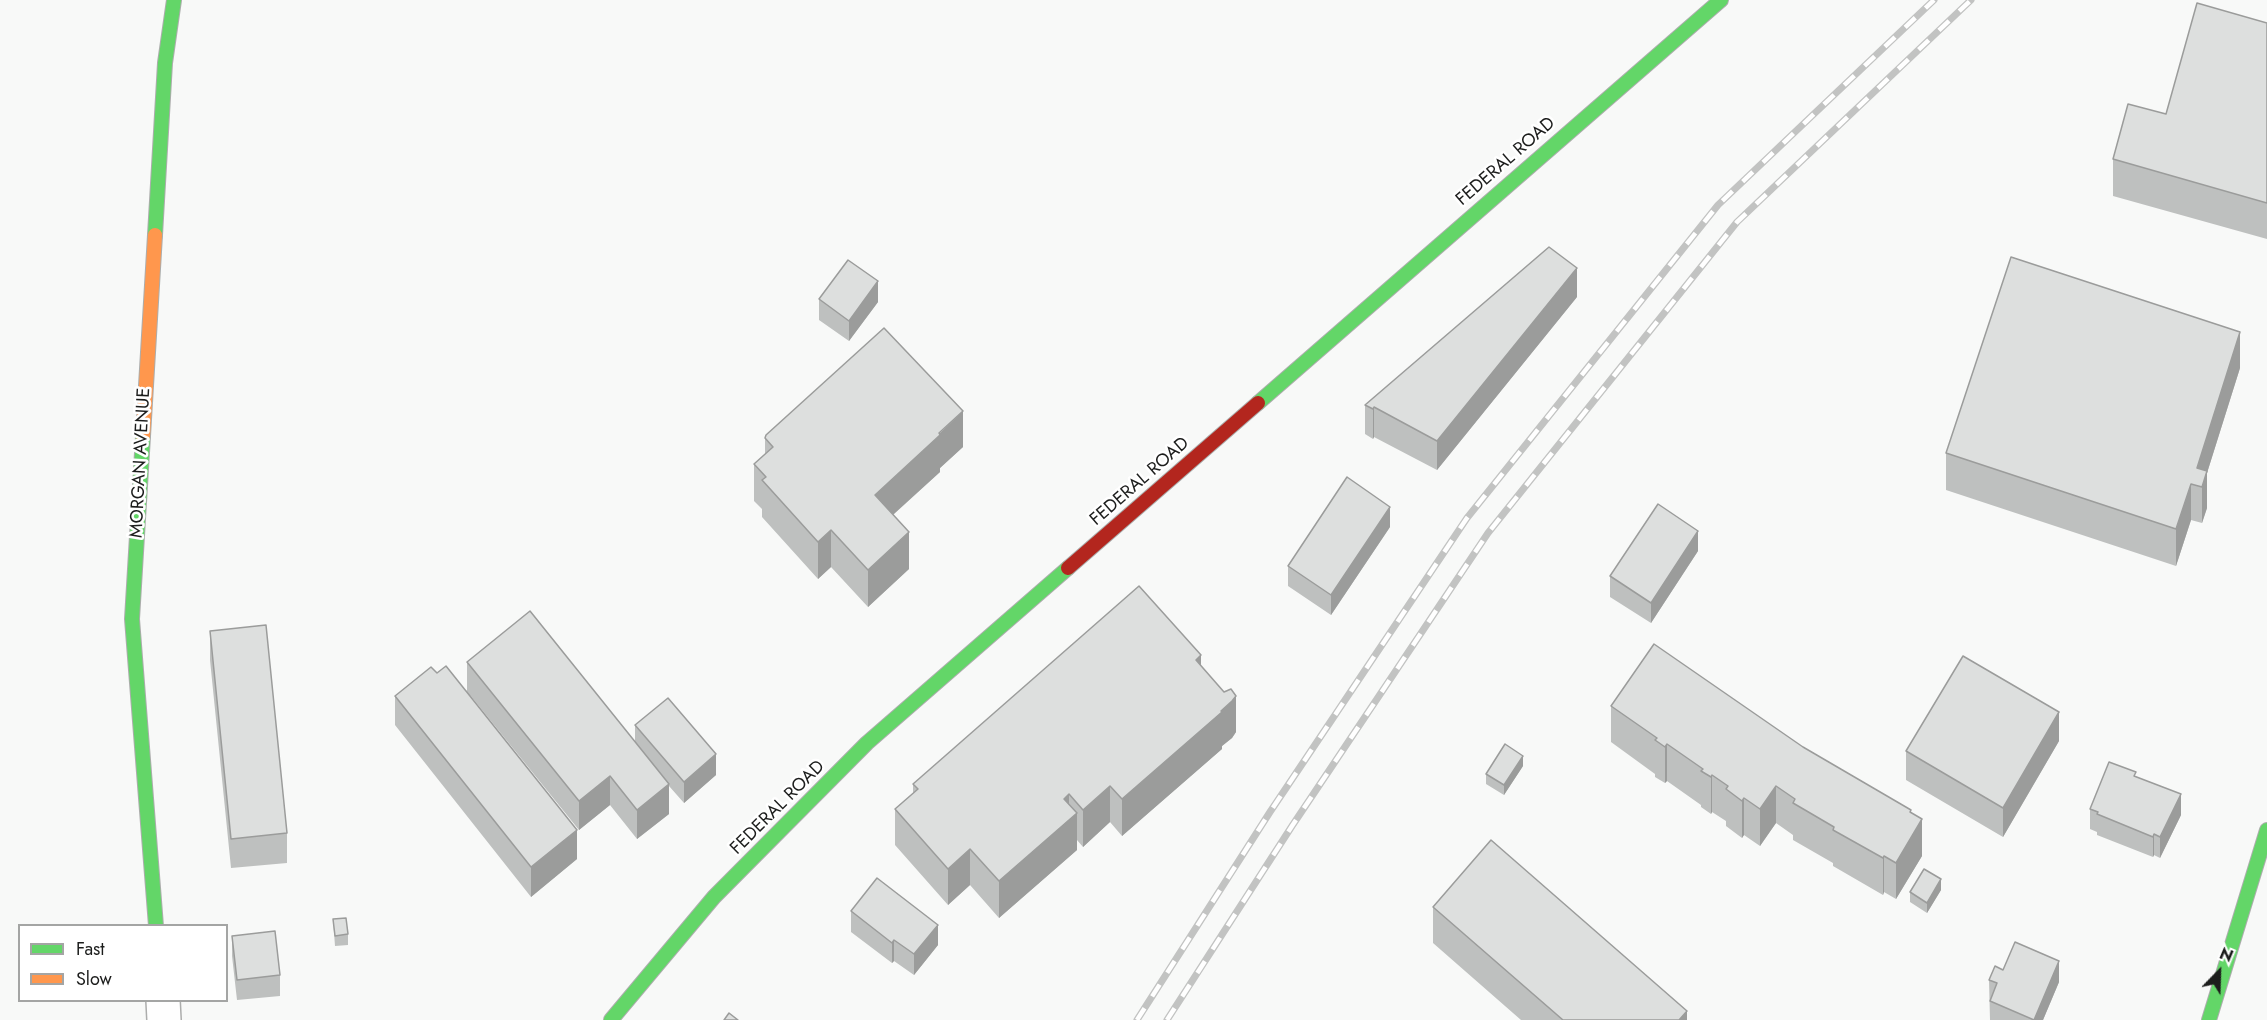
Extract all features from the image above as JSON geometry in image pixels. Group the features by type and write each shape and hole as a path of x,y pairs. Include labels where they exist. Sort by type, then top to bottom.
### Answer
{"main road":[{"name":"MORGAN AVENUE","path":"156,924 132,619 165,63 174,0"},
{"name":"FEDERAL ROAD","path":"611,1020 714,897 867,743 1721,0"},
{"path":"2209,1020 2267,830"}],"street":[{"path":"163,1002 164,1020"}],"building":[{"path":"2197,3 2267,23 2267,203 2113,159 2128,104 2166,114"},
{"path":"1549,247 1577,268 1437,441 1374,407 1373,409 1365,405"},
{"path":"2011,257 2240,332 2197,468 2207,471 2202,487 2191,484 2176,529 1946,453"},
{"path":"848,260 878,281 849,321 819,299"},
{"path":"884,328 963,411 875,495 909,532 868,570 831,530 818,542 762,480 766,477 754,464 773,447 765,438 766,435"},
{"path":"1347,477 1390,507 1331,595 1288,566"},
{"path":"1658,504 1698,531 1651,603 1610,576"},
{"path":"1139,586 1201,655 1196,660 1224,692 1231,689 1236,696 1222,712 1122,799 1110,786 1083,810 1069,794 1064,799 1077,813 999,881 970,849 948,869 895,809 918,789 913,784"},
{"path":"530,611 669,784 637,810 610,776 579,801 467,662"},
{"path":"266,625 287,833 231,839 210,631"},
{"path":"1654,644 1803,747 1911,810 1910,812 1922,819 1896,863 1833,830 1834,827 1793,803 1795,799 1776,786 1760,809 1744,798 1742,801 1726,789 1728,786 1712,775 1711,777 1701,771 1703,769 1667,744 1665,747 1655,740 1657,738 1611,706"},
{"path":"1963,656 2059,712 2003,808 1906,751"},
{"path":"446,666 577,830 531,867 395,696 431,667 437,673"},
{"path":"668,698 716,754 684,782 635,725"},
{"path":"1505,744 1523,756 1504,785 1486,774"},
{"path":"2109,762 2136,772 2134,776 2181,794 2160,837 2154,834 2153,837 2090,809"},
{"path":"1491,840 1687,1011 1679,1020 1563,1020 1433,907"},
{"path":"1924,869 1941,879 1927,903 1910,892"},
{"path":"877,878 938,925 914,954 894,940 892,943 851,911"},
{"path":"346,918 348,934 335,936 333,919"},
{"path":"275,931 280,975 237,980 232,936"},
{"path":"2015,942 2059,961 2034,1020 1990,1001 1997,983 1989,980 1995,966 2003,970"},
{"path":"729,1013 738,1020 724,1020"}],"railway":[{"path":"1137,1020 1270,812 1467,518 1718,205 1934,0"},
{"path":"1167,1020 1292,826 1488,533 1737,222 1971,0"}],"traffic: fast":[{"path":"155,235 165,63 174,0"},
{"path":"1258,403 1721,0"},
{"path":"143,436 132,619 156,924"},
{"path":"611,1020 714,897 867,743 1068,568"},
{"path":"2209,1020 2267,830"}],"traffic: slow":[{"path":"143,436 155,235"}],"traffic: jam":[{"path":"1068,568 1258,403"}]}
